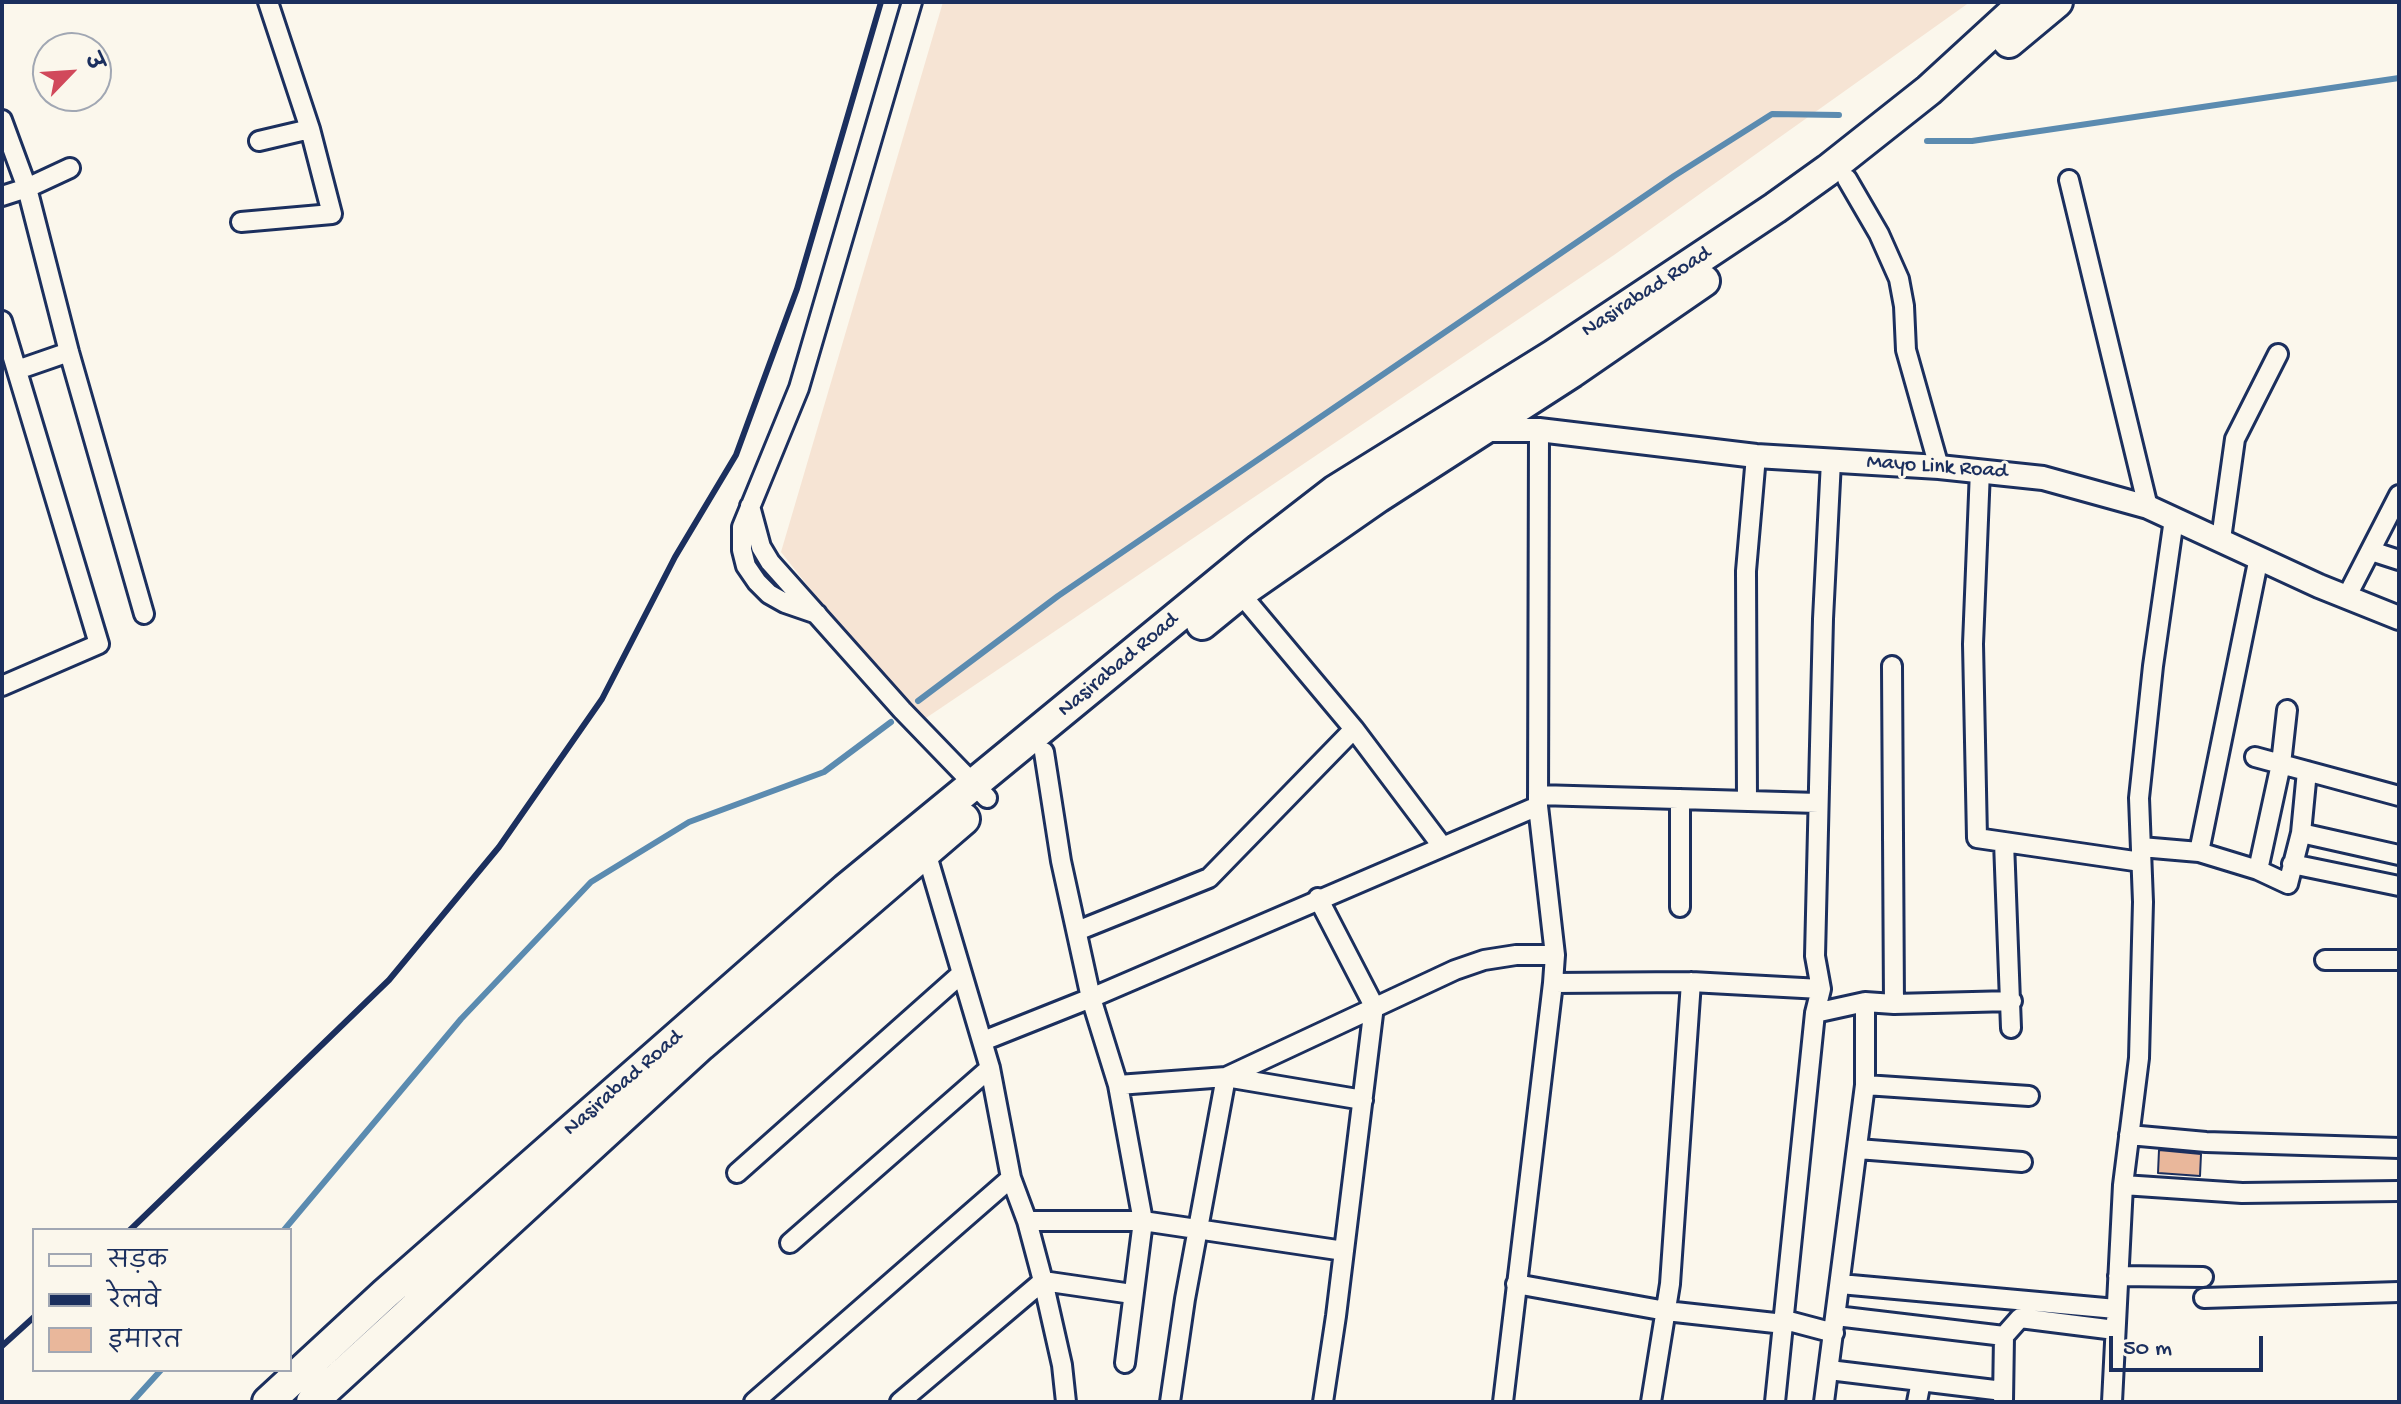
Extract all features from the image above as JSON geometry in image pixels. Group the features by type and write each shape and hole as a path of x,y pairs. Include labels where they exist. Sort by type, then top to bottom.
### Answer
{"highway":[{"name":"Nasirabad Road","path":"312,1402 701,1045 926,852 981,791 1272,540 1335,491 1665,282 1817,178 1929,90 2025,2"},
{"name":"Nasirabad Road","path":"268,1402 386,1293 846,889 981,791 1044,752 1240,593 1479,430 1572,372 1847,179 2057,2"}],"street":[{"path":"241,222 332,214 310,129 268,2"},
{"path":"912,2 799,388 742,527 742,550 746,566 757,582 785,603 817,614 902,710 981,791"},
{"path":"2,120 27,188 69,352 144,614"},
{"path":"259,141 310,129"},
{"path":"2,196 70,168"},
{"path":"1847,179 1891,255 1899,279 1906,350 1939,467"},
{"path":"2069,180 2148,507"},
{"path":"2,321 99,644 2,686"},
{"path":"17,370 69,352"},
{"path":"2221,539 2235,439 2278,354"},
{"name":"Mayo Link Road","path":"1450,419 1479,430 1539,430 1756,456 1980,470 2043,478 2148,507 2319,586 2399,618"},
{"path":"1503,1402 1555,955 1538,800 1539,430"},
{"path":"1747,801 1746,571 1756,456"},
{"path":"1775,1402 1815,1013 1821,989 1815,956 1823,619 1831,461"},
{"path":"1980,470 1973,644 1977,838 2141,854 2199,852 2258,870 2288,884 2301,833 2307,771"},
{"path":"2347,596 2399,495"},
{"path":"2112,1402 2123,1185 2139,1058 2143,902 2139,798 2153,666 2174,519"},
{"path":"2371,551 2399,560"},
{"path":"2199,852 2259,557"},
{"path":"1240,593 1354,729 1442,846"},
{"path":"1892,666 1894,1004"},
{"path":"2258,870 2281,764 2287,710"},
{"path":"1077,931 1209,878 1354,729"},
{"path":"1044,752 1061,861 1091,998 1118,1085 1143,1221 1125,1363"},
{"path":"2255,757 2399,796"},
{"path":"1680,799 1680,907"},
{"path":"983,1041 1091,998 1442,846 1538,800 1680,799 1818,803"},
{"path":"2301,833 2399,855"},
{"path":"2004,842 2011,1028"},
{"path":"926,852 990,1068 1011,1178 1027,1221 1043,1281 1062,1365 1066,1402"},
{"path":"2292,864 2399,886"},
{"path":"1318,898 1374,1006 1323,1402"},
{"path":"1226,1077 1455,970 1484,960 1516,955 1555,955"},
{"path":"2325,960 2399,960"},
{"path":"737,1173 961,974"},
{"path":"1553,983 1691,982 1821,989"},
{"path":"1651,1402 1670,1284 1691,982"},
{"path":"1815,1013 1865,1002 2012,1001"},
{"path":"1824,1402 1865,1085 1865,1002"},
{"path":"790,1243 990,1068"},
{"path":"1118,1085 1226,1077 1363,1100"},
{"path":"1170,1402 1226,1077"},
{"path":"1865,1085 2029,1096"},
{"path":"2129,1135 2206,1142 2399,1148"},
{"path":"1858,1149 2022,1162"},
{"path":"754,1402 1011,1178"},
{"path":"2123,1185 2242,1193 2399,1191"},
{"path":"1027,1221 1143,1221 1344,1251"},
{"path":"2118,1276 2203,1277"},
{"path":"900,1402 1043,1281 1132,1294"},
{"path":"1516,1284 1666,1311 2004,1336"},
{"path":"1840,1284 2116,1309"},
{"path":"2204,1298 2399,1292"},
{"path":"1829,1370 1921,1381 2003,1397 2004,1336 2020,1318 2115,1330"},
{"path":"1917,1402 1921,1381"}],"shaded area":[{"path":"943,2 1970,2 1614,255 917,724 781,552"}],"building":[{"path":"2159,1150 2201,1154 2200,1176 2158,1173"}],"waterway":[{"path":"1927,141 1972,141 2399,78"},
{"path":"918,701 1058,596 1674,176 1772,114 1839,115"},
{"path":"286,1228 461,1019 591,882 689,822 824,772 891,722"},
{"path":"132,1402 159,1372"}],"railway":[{"path":"132,1228 389,980 499,847 602,699 675,557 736,455 797,289 881,2"},
{"path":"2,1346 32,1319"}]}
